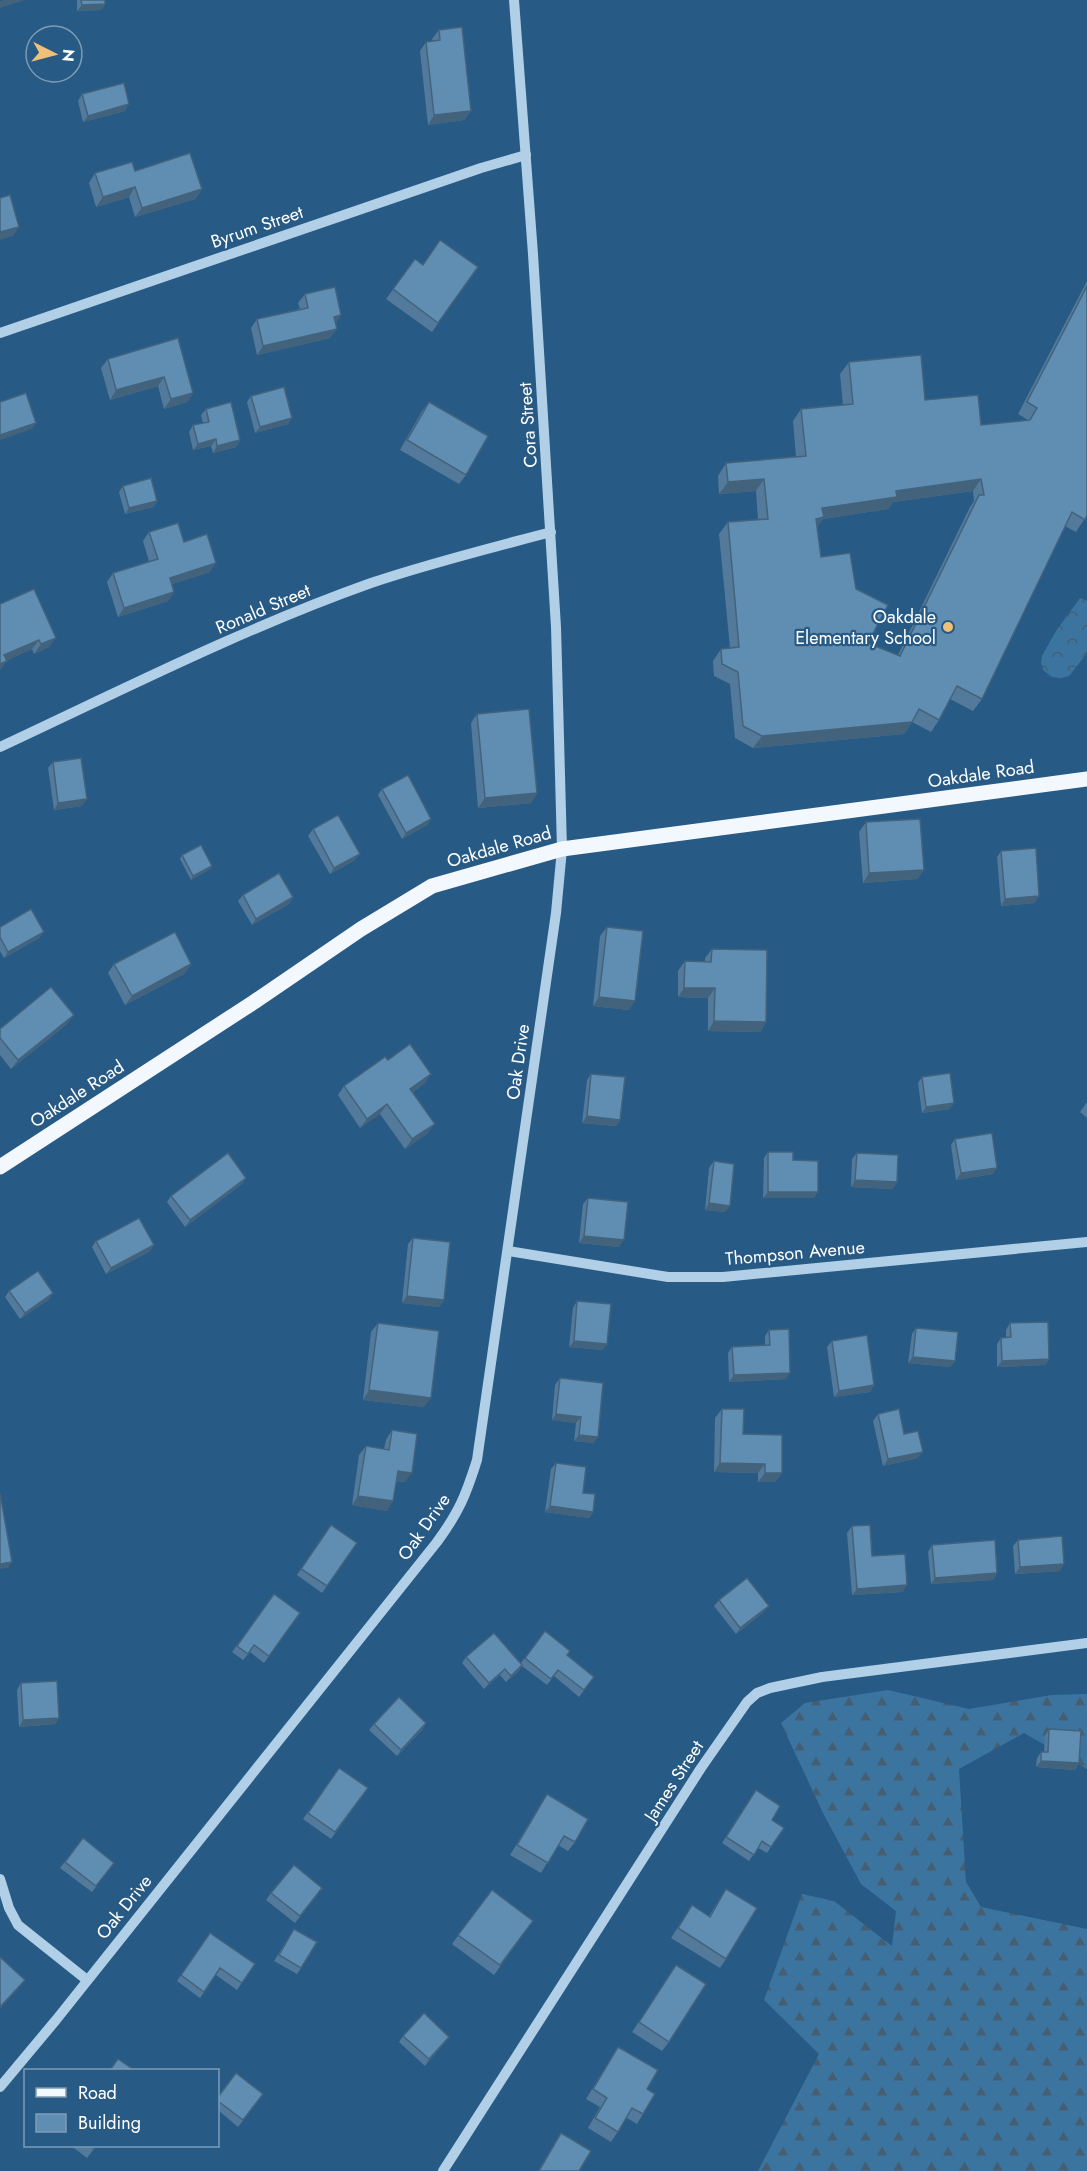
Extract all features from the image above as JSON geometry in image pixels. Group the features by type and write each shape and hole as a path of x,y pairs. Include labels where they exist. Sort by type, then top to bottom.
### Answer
{"main road":[{"name":"Oakdale Road","path":"0,1167 254,1002 361,928 432,886 562,849 1087,779"}],"street":[{"name":"Cora Street","path":"514,0 551,532 562,849"},
{"name":"Byrum Street","path":"0,333 469,171 526,155"},
{"name":"Ronald Street","path":"0,747 294,613 424,567 551,532"},
{"name":"Oak Drive","path":"0,2087 453,1519 466,1496 477,1460 556,913 562,849"},
{"name":"Thompson Avenue","path":"508,1251 668,1277 723,1277 1087,1242"},
{"name":"James Street","path":"443,2171 701,1768 747,1702 757,1693 822,1677 1087,1643"},
{"path":"0,1879 9,1908 18,1925 87,1980"}],"green space":[{"path":"1080,598 1087,601 1087,653 1069,676 1052,677 1044,671 1041,664 1042,656 1056,631"},
{"path":"888,1690 969,1709 1052,1695 1087,1694 1087,1769 1024,1733 959,1769 966,1882 981,1907 1087,1929 1087,2171 758,2171 819,2054 764,2000 802,1894 834,1901 892,1946 896,1911 861,1884 823,1813 781,1723 805,1703"}],"building":[{"path":"81,0 105,0 105,4 82,5"},
{"path":"462,27 471,111 434,115 426,42 440,40 439,30"},
{"path":"124,83 129,104 88,116 82,94"},
{"path":"190,153 202,189 142,208 135,187 103,197 95,173 132,162 135,171"},
{"path":"10,195 19,227 0,232 0,198"},
{"path":"440,240 478,267 438,323 393,289 415,259 423,265"},
{"path":"1087,286 1087,515 1085,520 1072,512 982,699 957,686 939,720 919,709 912,722 762,736 743,726 738,672 722,664 721,649 739,647 728,522 768,519 764,479 728,482 726,463 806,456 801,409 853,404 849,362 921,355 925,400 978,395 981,425 1030,420 1037,408 1027,402","holes":["981,479 984,495 979,495 900,656 868,643 888,605 856,589 850,553 821,557 816,519 824,517 822,508 897,497 896,491"]},
{"path":"335,287 341,315 334,317 337,329 263,346 257,319 308,308 305,294"},
{"path":"178,338 193,393 171,399 164,377 116,390 108,359"},
{"path":"284,387 292,418 260,427 251,396"},
{"path":"26,393 36,423 0,435 0,402"},
{"path":"231,402 240,440 217,446 216,439 198,444 193,425 209,422 206,409"},
{"path":"429,402 488,436 466,475 407,440"},
{"path":"151,478 157,501 129,508 123,486"},
{"path":"178,523 184,542 207,534 216,563 170,578 174,592 124,608 113,573 158,559 149,532"},
{"path":"34,589 56,638 41,644 39,640 4,655 7,661 0,664 0,604"},
{"path":"529,709 537,793 485,798 477,714"},
{"path":"81,758 87,799 58,803 53,762"},
{"path":"408,775 431,819 406,833 382,789"},
{"path":"338,815 360,854 334,868 313,829"},
{"path":"920,819 924,870 869,873 866,822"},
{"path":"201,845 212,866 193,876 182,855"},
{"path":"1036,848 1039,896 1005,899 1001,851"},
{"path":"279,873 293,897 256,919 243,895"},
{"path":"31,909 44,932 8,952 0,937 0,927"},
{"path":"607,927 643,931 635,1001 599,997"},
{"path":"175,932 191,964 132,996 114,964"},
{"path":"712,949 767,950 766,1022 714,1021 715,988 684,988 685,961 711,962"},
{"path":"51,987 74,1015 18,1060 0,1038 0,1029"},
{"path":"410,1044 431,1074 410,1089 435,1124 412,1139 387,1104 367,1119 344,1086 385,1057 388,1060"},
{"path":"950,1073 954,1103 926,1107 922,1077"},
{"path":"591,1074 625,1077 620,1120 587,1116"},
{"path":"992,1133 997,1168 961,1173 955,1139"},
{"path":"768,1152 793,1152 793,1160 818,1161 818,1192 768,1192"},
{"path":"228,1153 246,1178 190,1220 171,1196"},
{"path":"857,1153 898,1155 897,1182 855,1180"},
{"path":"714,1161 734,1164 730,1206 709,1203"},
{"path":"588,1198 628,1202 624,1240 584,1236"},
{"path":"139,1218 154,1245 111,1268 96,1241"},
{"path":"413,1238 450,1242 444,1300 407,1296"},
{"path":"38,1271 53,1293 25,1313 9,1291"},
{"path":"577,1301 611,1304 607,1344 574,1341"},
{"path":"1048,1322 1049,1359 1002,1361 1001,1338 1011,1337 1010,1323"},
{"path":"378,1323 439,1331 431,1398 369,1390"},
{"path":"916,1328 958,1332 955,1361 913,1357"},
{"path":"789,1329 790,1373 734,1375 732,1347 770,1345 769,1330"},
{"path":"867,1335 874,1385 839,1391 832,1341"},
{"path":"560,1378 603,1383 598,1437 579,1435 581,1417 556,1414"},
{"path":"722,1409 744,1409 743,1434 782,1435 782,1473 765,1473 765,1464 720,1463"},
{"path":"899,1409 904,1434 918,1431 923,1452 888,1459 878,1414"},
{"path":"392,1430 417,1434 412,1473 398,1471 393,1501 358,1496 366,1446 389,1450"},
{"path":"556,1463 586,1467 583,1493 595,1494 593,1512 550,1506"},
{"path":"0,1493 12,1562 0,1564"},
{"path":"331,1525 357,1543 327,1586 301,1569"},
{"path":"870,1525 872,1556 905,1554 907,1585 857,1589 852,1526"},
{"path":"1062,1536 1064,1564 1020,1567 1018,1540"},
{"path":"995,1540 997,1573 935,1578 932,1545"},
{"path":"747,1578 769,1606 740,1628 719,1600"},
{"path":"274,1594 300,1613 269,1656 254,1645 248,1654 237,1646"},
{"path":"545,1631 570,1651 567,1655 594,1677 584,1690 558,1670 551,1679 525,1658"},
{"path":"494,1633 522,1665 511,1676 505,1669 489,1683 466,1657"},
{"path":"57,1681 59,1718 23,1720 21,1683"},
{"path":"399,1697 426,1723 401,1750 374,1724"},
{"path":"1049,1729 1081,1731 1079,1763 1041,1761 1041,1752 1048,1752"},
{"path":"339,1768 368,1788 335,1832 308,1813"},
{"path":"756,1790 780,1806 772,1820 784,1828 771,1847 762,1841 754,1855 726,1837"},
{"path":"547,1794 588,1819 575,1842 564,1836 548,1863 517,1845"},
{"path":"83,1838 114,1863 96,1886 65,1862"},
{"path":"294,1865 322,1888 300,1916 271,1893"},
{"path":"726,1889 757,1908 726,1959 678,1928 692,1905 710,1917"},
{"path":"492,1890 533,1921 500,1965 458,1935"},
{"path":"294,1929 317,1942 301,1968 279,1955"},
{"path":"210,1933 255,1964 242,1983 220,1968 204,1992 181,1975"},
{"path":"0,1957 25,1980 0,2007"},
{"path":"676,1965 706,1984 669,2042 639,2022"},
{"path":"424,2013 449,2037 429,2059 403,2036"},
{"path":"618,2047 658,2070 647,2089 655,2094 643,2114 632,2108 618,2132 595,2118 607,2098 593,2089"},
{"path":"118,2059 133,2069 111,2069"},
{"path":"236,2073 263,2094 243,2120 219,2102 219,2096"},
{"path":"561,2133 591,2151 579,2171 539,2171"}],"place":[{"name":"Oakdale Elementary School","path":"948,627"}]}
